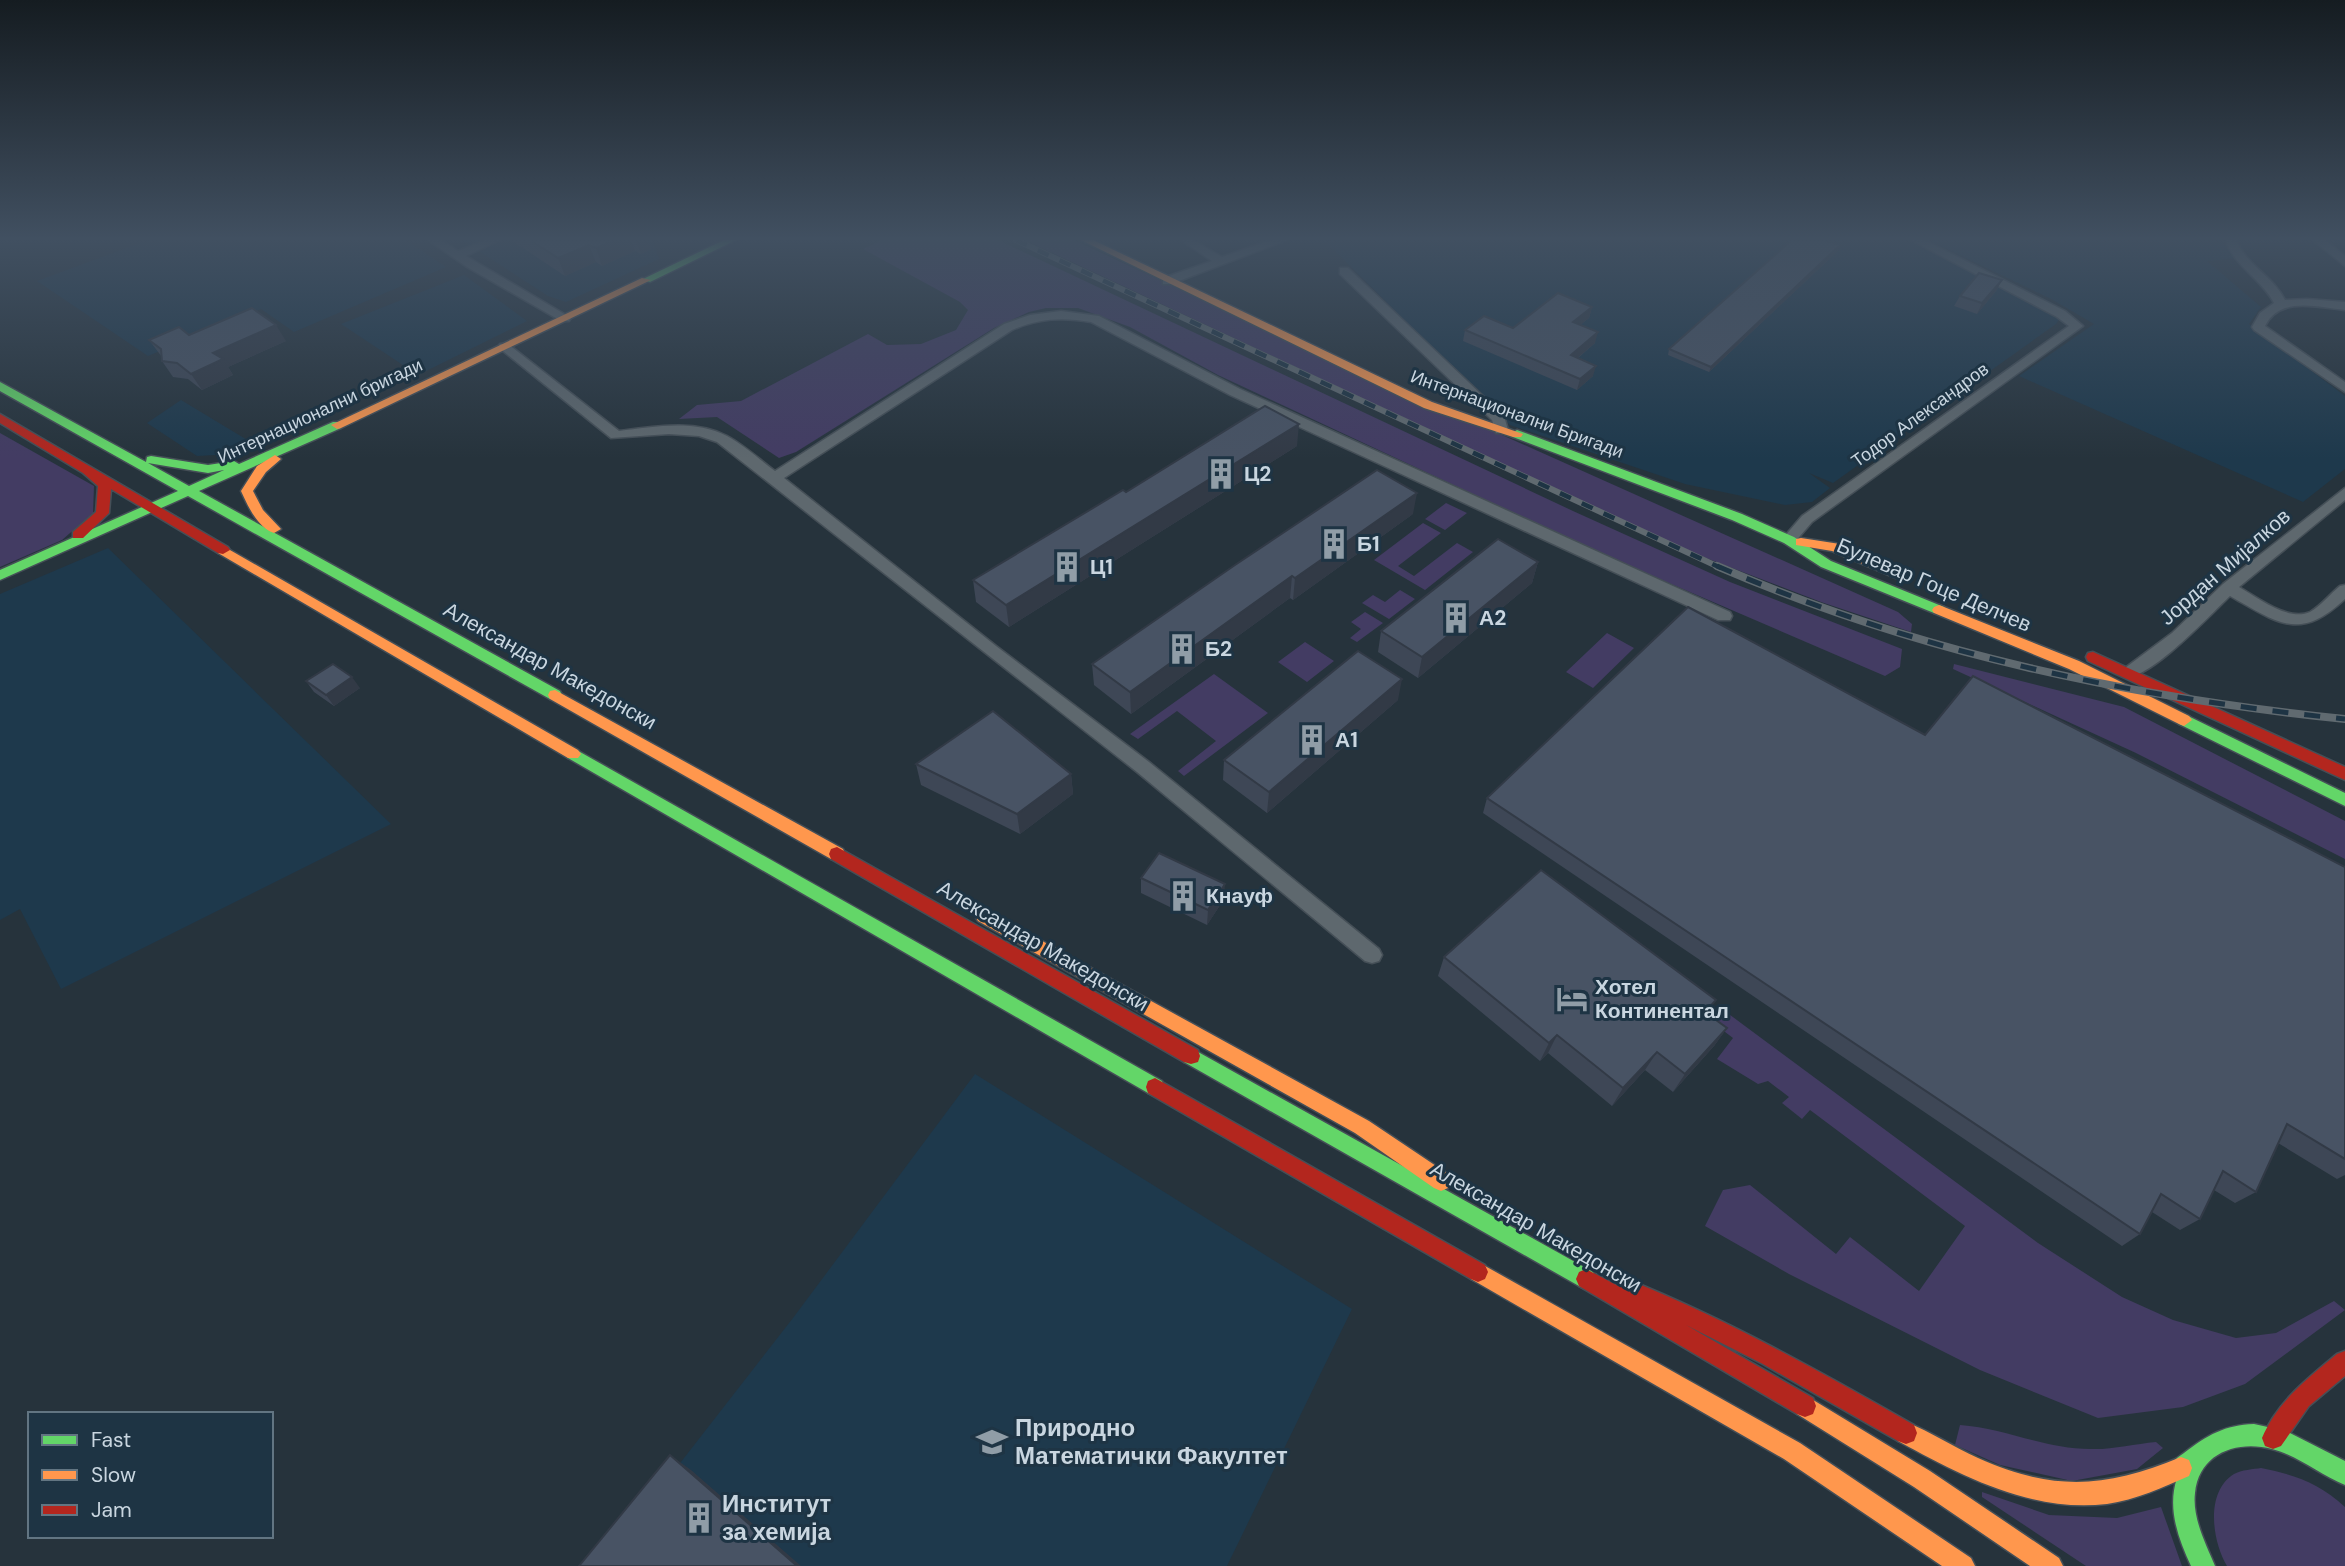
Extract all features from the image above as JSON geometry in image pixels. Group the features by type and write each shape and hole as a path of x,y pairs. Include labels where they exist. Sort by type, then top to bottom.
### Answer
{"street":[{"path":"556,313 565,318"},
{"name":"Интернационални бригади","path":"80,541 297,444 575,313"},
{"name":"Интернационални Бригади","path":"1235,313 1428,405 1655,484 1789,540"},
{"path":"1388,313 1499,419 1502,430"},
{"name":"Тодор Александров","path":"1789,540 1807,519 2077,326 2059,313"},
{"path":"2265,313 2258,327 2345,388"},
{"path":"775,478 1008,327 1043,314 1074,315 1096,320 1235,392 1724,616"},
{"path":"504,347 616,435 670,430 701,432 722,439 1254,856 1372,955"},
{"name":"Александар Македонски","path":"0,386 303,552 1593,1282 1903,1466 2051,1566"},
{"path":"0,418 422,668 1792,1451 1964,1566"},
{"path":"297,444 261,469 247,491 264,520 303,552"},
{"path":"123,454 208,469 236,465 276,453"},
{"path":"58,550 102,513 104,485 80,465"},
{"name":"Јордан Мијалков","path":"2132,672 2178,637 2228,588 2345,493"},
{"path":"0,575 80,541 141,529"},
{"path":"163,533 222,551"},
{"name":"Булевар Гоце Делчев","path":"1789,540 1835,547 1915,582"},
{"name":"Булевар Гоце Делчев","path":"1789,540 1826,564 2074,665 2345,800"},
{"path":"2228,588 2285,617 2298,619 2312,618 2345,590"},
{"name":"Булевар Гоце Делчев","path":"1977,608 2132,672 2345,774"},
{"path":"836,852 856,855 896,869"},
{"path":"966,906 1362,1126 1441,1181 1479,1217"},
{"path":"1593,1282 1622,1287 1663,1302 1762,1351 1907,1434 1975,1468 2028,1490 2070,1496 2105,1495 2151,1484 2193,1462 2211,1443 2239,1435 2273,1438 2309,1452 2345,1474"},
{"path":"2273,1438 2301,1398 2345,1362"},
{"path":"2193,1462 2183,1494 2189,1535 2203,1566"}],"shaded area":[{"path":"84,313 251,313 148,356"},
{"path":"267,313 338,313 294,332"},
{"path":"368,313 516,313 527,321 418,375 341,324"},
{"path":"966,313 1027,313 994,328 796,452 779,458 717,417 679,419 697,405 741,401 868,334 887,345 921,344 956,330"},
{"path":"1092,313 1153,313 1730,582 1902,649 1900,667 1885,676 1599,553 1218,375 1130,327"},
{"path":"1181,313 1231,313 1898,612 1912,624 1911,632 1821,602 1685,550"},
{"path":"1397,313 2053,313 2061,317 2056,324 1833,483 1809,473 1830,488 1812,502 1785,505 1685,484 1510,425"},
{"path":"2075,313 2257,313 2249,324 2345,396 2345,469 2303,502 2019,376 2094,324"},
{"path":"181,400 259,447 234,454 197,456 147,423"},
{"path":"0,433 94,486 93,513 62,540 0,567"},
{"path":"1446,503 1467,513 1445,530 1425,519"},
{"path":"1423,523 1441,533 1398,566 1414,576 1457,543 1473,552 1425,590 1374,560"},
{"path":"108,548 391,824 61,989 20,909 0,920 0,594"},
{"path":"1400,590 1415,599 1389,619 1362,603 1373,595 1385,602"},
{"path":"1365,612 1383,623 1357,642 1350,638 1361,629 1351,622"},
{"path":"1607,633 1634,648 1593,688 1566,672"},
{"path":"1305,642 1334,661 1307,682 1278,662"},
{"path":"1954,664 2124,707 2345,821 2345,859 2136,753 1953,669"},
{"path":"1214,674 1268,713 1184,776 1178,771 1216,741 1177,711 1138,739 1130,734"},
{"path":"1718,1006 2038,1243 2122,1297 2173,1320 2236,1338 2276,1333 2334,1301 2345,1310 2245,1384 2183,1407 2098,1418 1980,1370 1789,1274 1705,1226 1723,1190 1750,1185 1836,1254 1850,1237 1919,1291 1965,1226 1810,1110 1802,1119 1782,1103 1789,1097 1768,1081 1758,1084 1717,1059 1733,1038 1708,1019"},
{"name":"Природно Математички Факултет","path":"975,1074 1352,1309 1227,1566 600,1566 793,1318"},
{"path":"1960,1425 2073,1448 2106,1449 2156,1442 2163,1448 2137,1469 2072,1481 2000,1465 1955,1445"},
{"path":"2261,1468 2306,1481 2345,1507 2345,1566 2227,1566 2215,1531 2215,1504 2219,1492 2234,1474"},
{"path":"1982,1492 2049,1515 2117,1518 2161,1507 2182,1566 2086,1566 1982,1497"}],"building":[{"path":"240,313 259,313 276,325 213,353 223,359 191,374 177,363 162,361 161,349 149,340 179,327 189,335"},
{"path":"1532,313 1584,313 1573,322 1598,332 1571,355 1596,366 1580,379 1465,330 1484,316 1513,328"},
{"path":"1710,313 1768,313 1711,367 1669,349"},
{"path":"1265,406 1299,424 1006,605 973,580 1123,490 1126,492"},
{"path":"1377,470 1417,493 1295,578 1292,576 1130,692 1092,664 1235,565"},
{"path":"1498,539 1538,562 1422,657 1381,631"},
{"path":"1688,607 1925,735 1973,676 2345,867 2345,1159 2287,1124 2256,1192 2223,1171 2200,1219 2161,1194 2140,1234 1487,798"},
{"name":"А1","path":"1358,651 1402,679 1269,792 1224,760"},
{"path":"333,664 352,677 326,695 306,681"},
{"path":"993,711 1071,774 1017,814 916,764"},
{"path":"1159,853 1225,884 1208,910 1141,878"},
{"name":"Хотел Континентал","path":"1541,870 1716,1000 1705,1012 1727,1028 1685,1074 1657,1052 1623,1088 1557,1035 1549,1043 1444,957"},
{"name":"Институт за хемија","path":"670,1455 797,1566 579,1566"}],"railway":[{"path":"1173,313 1721,568"},
{"path":"1717,566 1869,624 2025,667 2184,698 2345,719"}],"traffic: fast":[{"path":"0,386 555,695"},
{"path":"0,575 337,425"},
{"path":"1517,434 1737,517 1789,540 1826,564 1939,610"},
{"path":"151,460 208,469 234,465"},
{"path":"2184,720 2345,800"},
{"path":"573,754 1155,1087"},
{"path":"1191,1056 1586,1279"},
{"path":"2181,1468 2221,1440 2254,1435 2286,1442 2345,1474"},
{"path":"2193,1462 2183,1494 2189,1535 2203,1566"}],"traffic: slow":[{"path":"337,425 576,313"},
{"path":"1237,313 1428,405 1517,434"},
{"path":"274,529 258,512 247,491 261,469 275,459"},
{"path":"1801,542 1835,547 1903,576"},
{"path":"223,550 573,754"},
{"path":"1939,610 2074,665 2184,720"},
{"path":"555,695 837,854"},
{"path":"984,916 1362,1127 1441,1181"},
{"path":"1478,1272 1792,1451 1963,1566"},
{"path":"1805,1406 1922,1479 2051,1566"},
{"path":"1906,1433 1973,1468 2040,1490 2074,1494 2108,1492 2144,1484 2181,1468"}],"traffic: jam":[{"path":"0,418 223,550"},
{"path":"78,535 102,513 105,485 89,472"},
{"path":"2093,657 2345,774"},
{"path":"837,854 1191,1056"},
{"path":"1155,1087 1478,1272"},
{"path":"1586,1279 1805,1406"},
{"path":"1629,1290 1736,1338 1906,1433"},
{"path":"2273,1438 2301,1398 2345,1362"}],"place":[{"name":"Ц2","path":"1221,474"},
{"name":"Б1","path":"1334,544"},
{"name":"Ц1","path":"1067,567"},
{"name":"А2","path":"1456,618"},
{"name":"Б2","path":"1182,649"},
{"name":"А1","path":"1312,740"},
{"name":"Кнауф","path":"1183,896"},
{"name":"Хотел Континентал","path":"1572,999"},
{"name":"Природно Математички Факултет","path":"992,1442"},
{"name":"Институт за хемија","path":"699,1518"}]}
